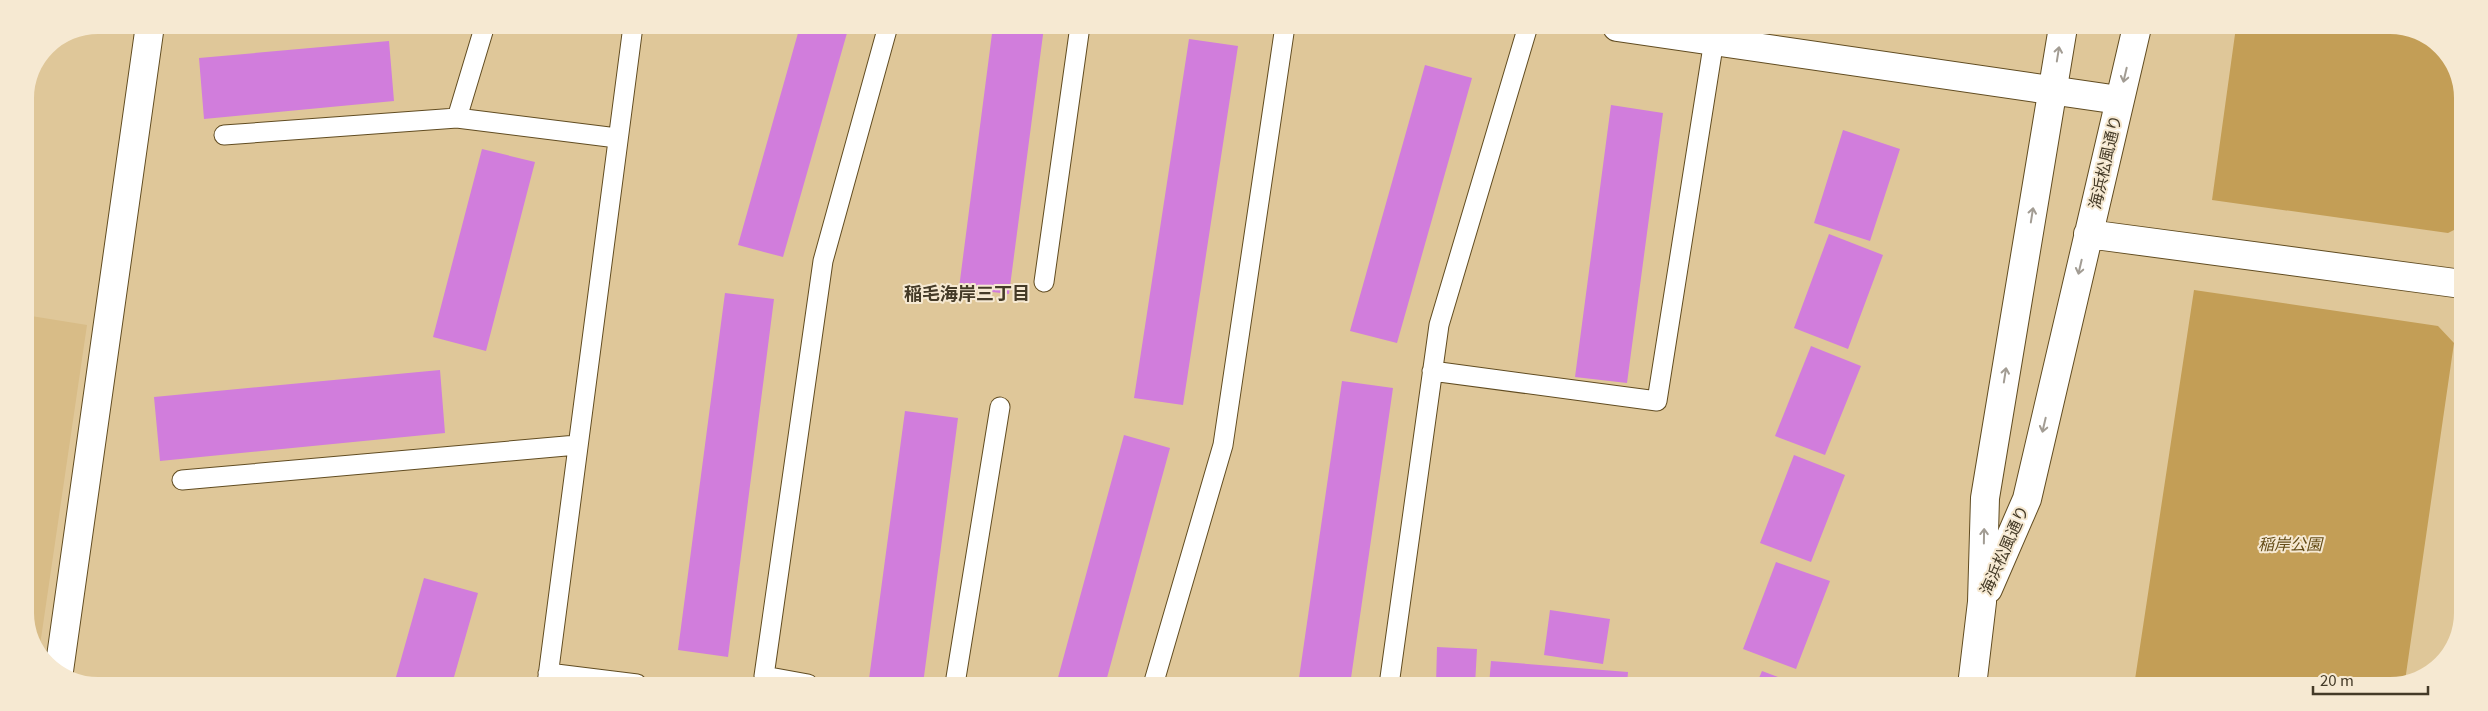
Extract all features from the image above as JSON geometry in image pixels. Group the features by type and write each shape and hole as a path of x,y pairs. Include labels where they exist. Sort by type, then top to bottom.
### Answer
{"street":[{"path":"60,664 149,34"},
{"path":"1669,34 2119,100"},
{"name":"海浜松風通り","path":"1982,602 1985,498 2061,34"},
{"name":"海浜松風通り","path":"1982,602 2027,499 2135,34"},
{"path":"2088,234 2454,283"},
{"path":"1973,677 1982,602"}],"lane":[{"path":"457,118 482,34"},
{"path":"548,677 632,34"},
{"path":"770,677 764,676 823,262 886,34"},
{"path":"1044,282 1079,34"},
{"path":"1155,677 1222,445 1284,34"},
{"path":"1390,677 1439,326 1526,34"},
{"path":"1432,371 1657,402 1714,40"},
{"path":"224,135 457,118 617,138"},
{"path":"956,677 1000,407"},
{"path":"182,480 577,445"}],"shaded area":[{"path":"34,316 87,325 41,642 34,617"}],"green space":[{"path":"2235,34 2398,34 2415,39 2426,45 2446,66 2451,77 2454,94 2454,230 2448,233 2212,200"},
{"name":"稲岸公園","path":"2194,290 2438,326 2454,343 2406,675 2390,677 2135,677"}],"building":[{"path":"798,34 847,34 783,257 738,245"},
{"path":"992,34 1043,34 1009,294 959,288"},
{"path":"1189,39 1238,46 1183,405 1134,398"},
{"path":"389,41 394,101 204,119 199,58"},
{"path":"1425,65 1472,78 1397,343 1350,331"},
{"path":"1611,105 1663,113 1627,383 1575,377"},
{"path":"1843,130 1900,149 1870,241 1814,223"},
{"path":"482,149 535,162 486,351 433,337"},
{"path":"1829,234 1883,255 1848,349 1794,328"},
{"path":"725,293 774,299 728,657 678,650"},
{"path":"1811,346 1861,366 1825,455 1775,436"},
{"path":"440,370 445,433 160,461 154,397"},
{"path":"1342,381 1393,388 1351,677 1299,677"},
{"path":"905,411 958,418 924,677 869,677"},
{"path":"1124,435 1170,448 1107,677 1058,677"},
{"path":"1794,455 1845,475 1811,562 1760,543"},
{"path":"1776,562 1830,581 1796,669 1743,649"},
{"path":"424,578 478,593 454,677 396,677"},
{"path":"1550,610 1610,619 1603,664 1544,655"},
{"path":"1437,647 1477,649 1475,677 1436,677"},
{"path":"1491,661 1628,672 1628,677 1490,677"},
{"path":"1762,671 1778,677 1759,677"}],"district":[{"name":"稲毛海岸三丁目","path":"967,294"}]}
